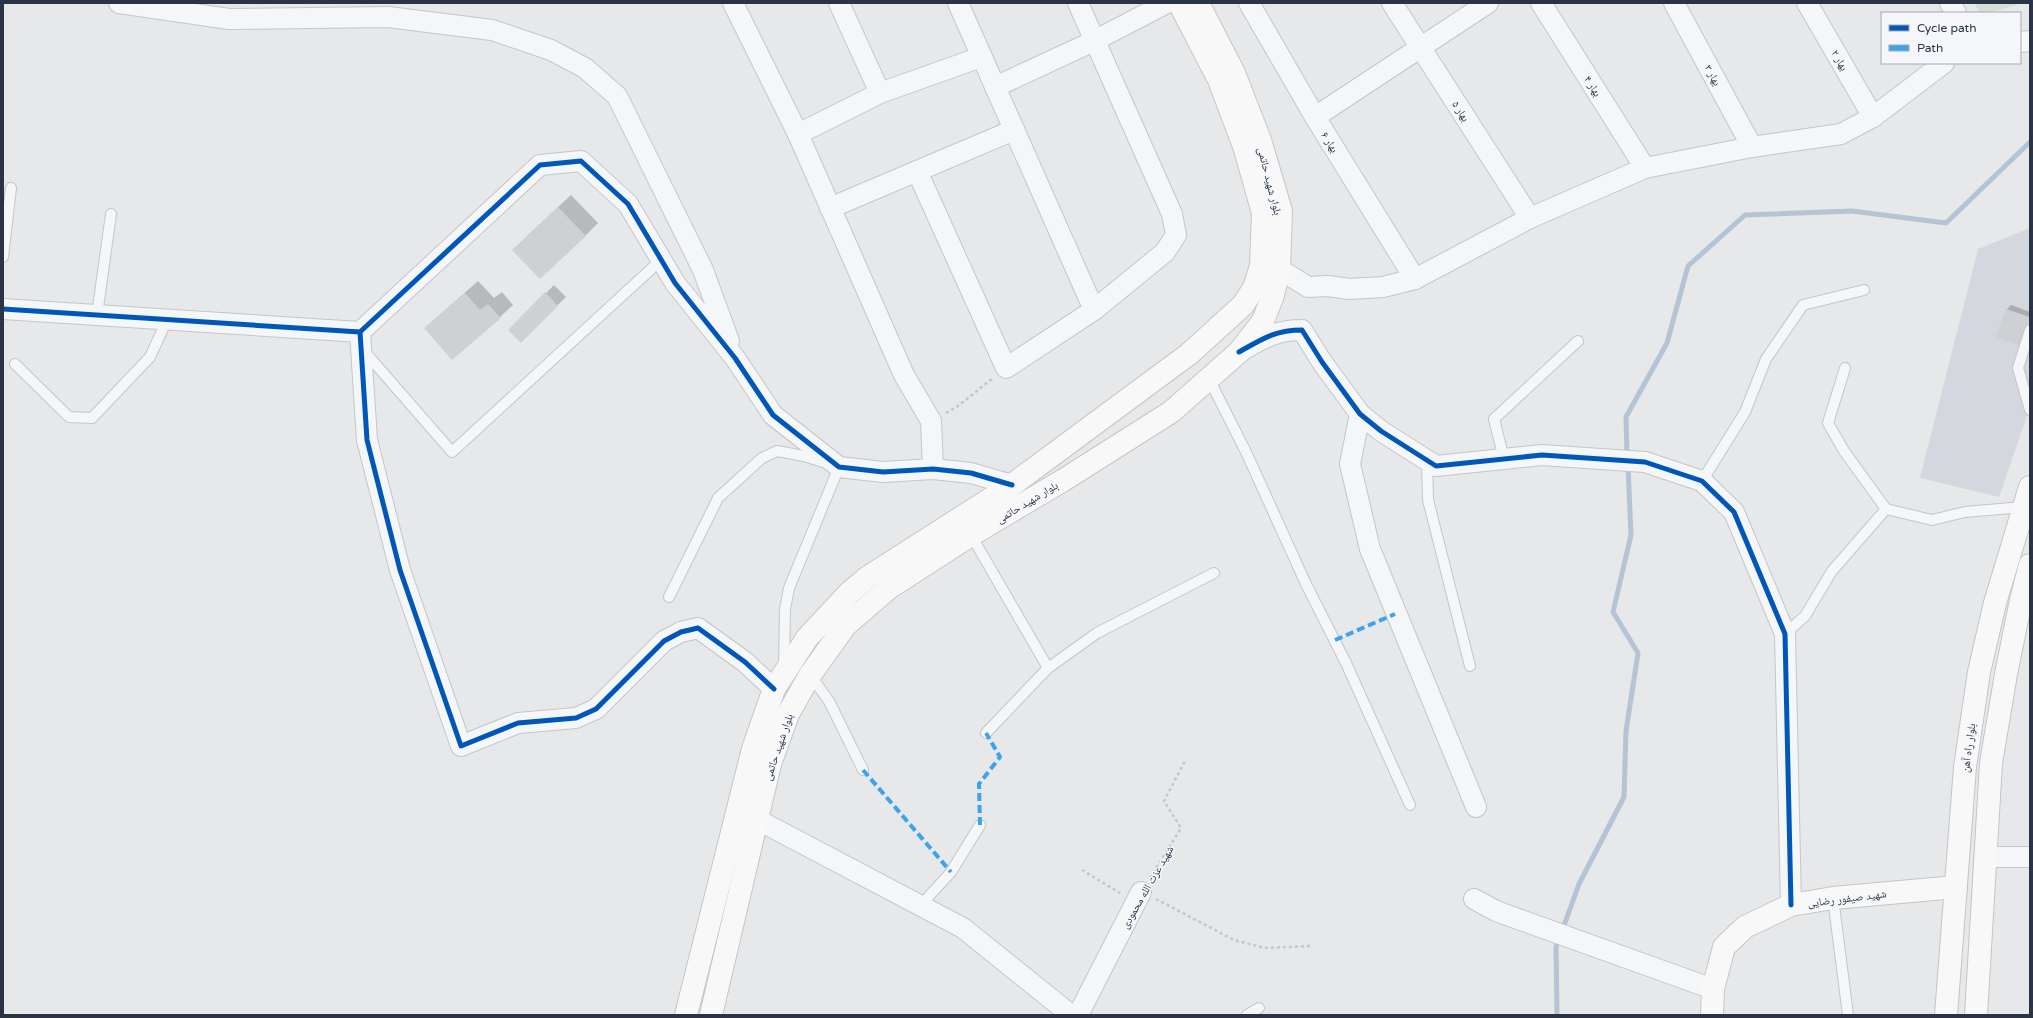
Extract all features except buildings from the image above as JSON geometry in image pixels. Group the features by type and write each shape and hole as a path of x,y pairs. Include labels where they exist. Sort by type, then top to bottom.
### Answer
{"main road":[{"name":"بلوار شهید حاتمی","path":"711,1015 746,815 753,749 779,681 807,638 849,593 868,577 1012,485 1189,354 1244,304 1254,288 1261,266 1263,213 1244,146 1219,80 1179,3"},
{"name":"بلوار شهید حاتمی","path":"686,1015 746,815 770,764 788,714 810,675 845,626 889,588 971,535 1171,412 1239,352 1263,321 1273,295 1279,269 1280,211 1260,140 1234,73 1198,3"},
{"path":"1012,485 1022,505"},
{"name":"بلوار راه آهن","path":"1946,1015 1965,767 1979,672 1995,603 2030,487"},
{"path":"1976,1015 1991,763 2006,674 2021,600 2030,565"},
{"name":"شهید صیفور رضایی","path":"1712,1015 1713,989 1724,947 1745,927 1791,905 1833,898 1956,887"}],"street":[{"path":"119,3 229,19 388,17 492,30 551,50 585,68 617,96 703,270 736,358"},
{"path":"733,3 798,134 904,375 931,421 933,469"},
{"path":"839,3 880,93"},
{"path":"958,3 981,58 1094,310"},
{"path":"917,171 1006,368 1094,310 1165,252 1176,235 1172,214 1078,3"},
{"path":"995,87 1094,40 1167,3"},
{"name":"بهار ۶","path":"1249,3 1315,117 1415,279"},
{"name":"بهار ۵","path":"1392,3 1530,218"},
{"path":"1315,117 1488,3"},
{"name":"بهار ۴","path":"1541,3 1645,168"},
{"name":"بهار ۳","path":"1674,3 1752,147"},
{"name":"بهار ۲","path":"1807,3 1874,117"},
{"path":"1950,3 1955,12"},
{"path":"798,134 880,93 981,58"},
{"path":"1279,269 1308,287 1328,286 1349,289 1383,287 1415,279 1530,218 1645,168 1752,147 1841,134 1874,117 1943,64"},
{"path":"830,208 1014,130"},
{"path":"779,681 745,662 698,628 681,632 664,641 596,709 576,718 518,723 461,746 400,570 370,456 367,440 361,340 540,165 581,161 628,204 675,283 736,358 773,415 839,467 883,472 933,469 971,473 1012,485"},
{"path":"3,309 167,320 361,340"},
{"path":"1239,352 1271,334 1285,330 1302,330 1322,362 1360,414 1381,431 1427,462 1436,466 1542,455 1645,462 1702,481 1734,512 1785,634 1791,905"},
{"path":"1360,414 1350,464 1370,549 1476,807"},
{"path":"746,815 963,928 1071,1015"},
{"path":"1985,857 2030,857"},
{"name":"شهید عزت الله محمودی","path":"1078,1015 1138,897"},
{"path":"1474,899 1496,911 1534,923 1578,941 1713,989"}],"lane":[{"path":"3,257 11,188"},
{"path":"97,315 111,214"},
{"path":"361,340 452,452 662,260"},
{"path":"1702,481 1745,412 1766,359 1803,305 1864,290"},
{"path":"15,364 69,417 92,418 150,357 167,320"},
{"path":"2030,330 2018,368 2030,410"},
{"path":"1504,459 1494,419 1578,341"},
{"path":"1845,368 1828,423 1844,451 1886,509 1932,520 1965,512 2023,507"},
{"path":"1209,379 1246,452 1306,584 1346,662 1410,805"},
{"path":"669,597 718,498 762,458 777,451 804,456 839,467 789,588 779,681"},
{"path":"1427,462 1428,500 1470,666"},
{"path":"1785,634 1805,616 1832,570 1886,509"},
{"path":"971,535 1048,668"},
{"path":"986,733 1048,668 1097,633 1214,572"},
{"path":"810,675 829,700 863,770"},
{"path":"920,906 950,872 980,825"},
{"path":"1833,898 1848,1015"},
{"path":"1247,1015 1259,1008"}],"path":[{"path":"931,421 958,406 1006,368"},
{"path":"1082,870 1234,940 1265,948 1310,946"}],"shaded area":[{"path":"1974,3 2023,3 1992,12 1979,12"},
{"path":"2030,228 2030,407 1999,497 1920,478 1978,249"}],"waterway":[{"path":"1627,457 1626,417 1667,343 1688,266 1745,215 1852,211 1946,223 2030,142"},
{"path":"1562,931 1579,884 1624,797 1626,731 1638,653 1613,612 1631,535 1628,465"},
{"path":"1557,1015 1556,947 1559,939"}],"marked path":[{"path":"1335,640 1395,614"},
{"path":"980,825 979,784 1000,757 986,733"},
{"path":"863,770 951,872"}],"cycle path":[{"path":"3,309 360,332 540,165 581,161 628,204 675,283 735,358 773,415 839,467 883,472 933,469 971,473 1012,485"},
{"path":"1239,352 1269,336 1292,330 1302,330 1322,362 1360,414 1381,431 1436,466 1542,455 1645,462 1702,481 1734,512 1785,634 1791,905"},
{"path":"360,332 367,440 400,570 461,746 518,723 576,718 596,709 664,641 681,632 698,628 745,662 774,689"}]}
